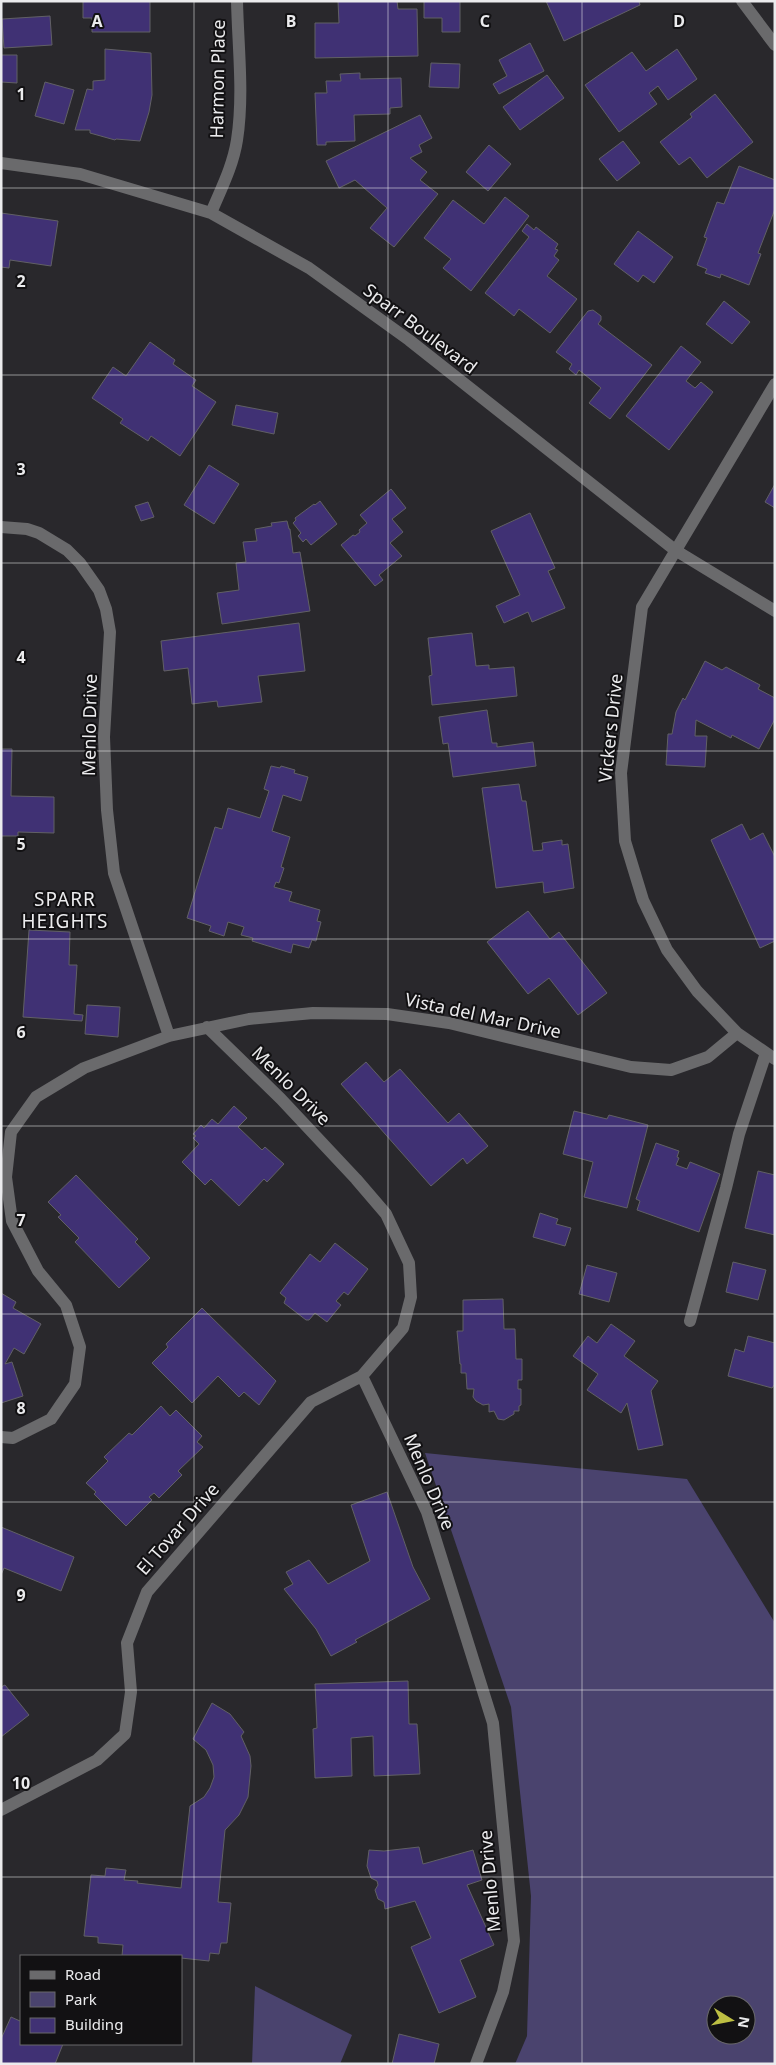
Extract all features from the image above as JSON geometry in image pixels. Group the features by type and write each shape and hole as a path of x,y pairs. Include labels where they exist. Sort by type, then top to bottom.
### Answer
{"street":[{"name":"Harmon Place","path":"211,213 228,176 237,140 239,95 237,1"},
{"path":"742,1 775,45"},
{"name":"Sparr Boulevard","path":"1,162 80,174 211,213 309,268 409,340 675,550 775,611"},
{"name":"Vickers Drive","path":"770,1056 737,1033 696,991 667,950 643,900 625,841 621,773 642,607 775,384"},
{"name":"Menlo Drive","path":"1,527 27,529 39,533 67,550 80,563 99,590 106,609 110,632 104,737 107,810 114,873 169,1036"},
{"name":"Vista del Mar Drive","path":"1,1437 13,1438 51,1418 75,1384 80,1347 66,1305 38,1271 12,1221 6,1177 11,1132 36,1096 84,1068 169,1036 249,1019 313,1013 387,1014 449,1023 631,1067 671,1070 708,1057 737,1033"},
{"name":"Menlo Drive","path":"207,1028 281,1099 356,1179 386,1214 409,1262 411,1297 403,1328 362,1376 427,1512 493,1723 514,1941 503,1992 476,2064"},
{"path":"690,1321 739,1134 770,1056"},
{"name":"El Tovar Drive","path":"1,1810 97,1760 124,1734 131,1692 127,1643 148,1592 312,1402 362,1376"}],"green space":[{"path":"425,1453 687,1479 775,1623 775,2064 515,2064 527,2036 531,1896 511,1707"},
{"path":"255,1986 352,2035 340,2064 252,2064"}],"building":[{"path":"83,1 150,1 150,32 92,32 92,18 83,18"},
{"path":"338,1 397,1 398,9 417,9 418,56 315,58 315,23 339,23"},
{"path":"424,1 460,1 460,32 442,32 442,18 424,18"},
{"path":"546,1 639,1 640,5 564,41"},
{"path":"50,16 52,45 4,48 2,19"},
{"path":"530,43 544,71 499,94 493,84 507,76 499,60"},
{"path":"105,49 151,53 152,95 140,141 115,140 90,133 90,130 75,130 87,89 93,90 93,81 105,80"},
{"path":"677,49 697,79 668,100 658,86 649,93 657,104 619,132 585,85 632,52 646,71"},
{"path":"1,55 17,55 17,83 1,82"},
{"path":"431,63 460,64 459,88 429,87"},
{"path":"360,73 360,79 401,78 402,107 390,108 390,114 354,115 355,141 326,142 326,145 317,145 315,93 327,93 326,81 341,81 340,74"},
{"path":"547,75 564,98 520,130 503,107"},
{"path":"45,82 74,90 64,124 35,116"},
{"path":"715,94 753,142 707,178 690,157 679,165 660,142 692,117 690,114"},
{"path":"420,115 432,138 419,145 422,152 410,158 427,172 420,180 438,194 394,247 370,228 387,208 355,180 339,188 326,161"},
{"path":"623,141 640,163 617,181 599,159"},
{"path":"489,145 511,164 488,191 466,172"},
{"path":"739,166 775,180 775,209 758,253 761,254 749,285 721,274 720,278 705,273 707,269 697,265 707,238 704,237 717,202 724,204"},
{"path":"505,197 529,216 471,291 443,268 451,259 424,238 453,200 484,224"},
{"path":"1,213 58,221 51,266 10,260 9,268 1,267"},
{"path":"527,224 534,230 536,227 558,244 555,249 558,250 554,256 559,260 547,276 577,299 550,333 519,309 514,316 485,293 529,237 522,231"},
{"path":"638,231 673,257 654,283 643,275 638,282 614,264"},
{"path":"724,301 750,322 732,344 706,324"},
{"path":"593,310 601,316 598,324 652,365 610,419 589,403 601,388 579,370 576,375 569,369 572,364 556,352 588,311"},
{"path":"150,342 175,360 173,364 196,380 192,386 216,402 180,456 151,436 148,441 120,423 123,419 92,398 113,367 126,376"},
{"path":"681,346 701,362 686,381 695,388 701,382 713,392 669,450 626,416"},
{"path":"236,405 278,413 274,434 232,425"},
{"path":"209,465 239,484 214,524 184,505"},
{"path":"775,484 775,508 765,502"},
{"path":"391,489 406,508 392,519 403,532 390,543 402,556 379,575 383,580 375,586 341,545 360,532 359,530 367,523 360,515"},
{"path":"320,501 337,524 311,545 306,539 303,542 298,536 301,533 293,523 296,520 295,518"},
{"path":"148,502 154,517 141,521 135,506"},
{"path":"530,513 555,568 548,571 565,608 532,622 528,612 504,623 496,606 520,595 491,531"},
{"path":"287,521 293,553 300,552 310,611 222,624 217,593 239,590 236,563 246,562 243,542 257,541 255,529 272,526 271,523"},
{"path":"299,623 305,671 258,676 262,702 218,707 217,701 192,704 188,668 164,671 161,641"},
{"path":"472,633 476,666 489,665 489,669 514,667 517,696 432,705 429,676 432,675 428,638"},
{"path":"705,661 722,670 726,667 760,685 758,689 775,698 775,719 759,749 732,735 731,738 696,720 695,736 707,736 705,767 666,765 668,734 672,734 676,712 683,698 685,700"},
{"path":"487,710 492,743 497,743 497,747 533,742 536,766 453,777 448,743 443,744 439,717"},
{"path":"1,749 12,749 11,796 54,797 54,833 18,832 18,836 1,836"},
{"path":"271,766 280,768 281,766 295,770 294,773 308,777 301,801 283,795 272,831 290,837 281,867 284,868 279,883 276,882 274,887 292,892 289,901 320,910 317,921 321,922 316,941 312,940 309,948 293,944 291,953 252,941 253,938 241,935 244,927 228,922 224,936 209,931 211,926 187,918 215,827 222,829 228,808 260,818 269,791 264,789"},
{"path":"519,784 522,801 526,801 533,851 543,850 542,843 562,840 562,845 568,844 574,888 544,893 543,882 496,888 482,788"},
{"path":"742,824 750,840 763,833 775,857 775,941 760,948 711,840"},
{"path":"528,911 550,939 559,932 607,993 578,1015 549,978 528,994 487,942"},
{"path":"29,930 70,932 69,965 77,965 74,1014 83,1015 82,1021 23,1017"},
{"path":"87,1005 120,1007 118,1037 85,1034"},
{"path":"366,1062 384,1082 400,1069 448,1123 459,1113 488,1146 467,1164 463,1158 431,1186 341,1084"},
{"path":"234,1106 247,1118 238,1127 262,1150 265,1147 284,1164 267,1182 264,1179 239,1206 211,1179 205,1185 182,1162 199,1144 193,1138 196,1136 193,1134 201,1125 204,1128 212,1119 218,1124"},
{"path":"574,1111 607,1119 609,1115 648,1125 627,1208 584,1197 593,1162 563,1154"},
{"path":"656,1143 679,1151 676,1165 687,1169 690,1162 720,1174 699,1232 637,1210 640,1201 636,1199"},
{"path":"758,1171 775,1175 775,1235 745,1228"},
{"path":"76,1175 138,1239 135,1242 150,1258 119,1288 75,1242 79,1238 58,1217 61,1215 48,1202"},
{"path":"540,1213 558,1219 556,1224 571,1228 565,1246 533,1237"},
{"path":"335,1243 368,1269 348,1295 344,1292 336,1301 341,1305 327,1322 315,1313 309,1320 306,1320 284,1303 286,1298 280,1293 310,1254 320,1262"},
{"path":"733,1262 766,1270 758,1300 726,1292"},
{"path":"587,1265 617,1273 609,1302 579,1294"},
{"path":"1,1293 16,1302 13,1308 41,1324 24,1354 14,1348 5,1364 12,1362 23,1396 1,1403"},
{"path":"503,1299 504,1329 515,1329 516,1359 522,1359 522,1380 518,1380 518,1389 521,1389 521,1405 519,1406 519,1411 514,1411 514,1414 504,1420 498,1419 494,1411 489,1412 489,1404 483,1405 476,1401 473,1397 474,1389 467,1389 466,1373 461,1373 457,1331 463,1331 463,1300"},
{"path":"202,1308 276,1381 259,1405 244,1392 239,1397 218,1376 192,1403 152,1363 168,1347 166,1344"},
{"path":"611,1324 635,1341 624,1356 658,1381 651,1391 663,1445 638,1450 627,1403 621,1413 587,1390 598,1374 573,1356 588,1336 597,1343"},
{"path":"748,1336 775,1343 775,1384 772,1388 728,1376 735,1349 744,1352"},
{"path":"161,1406 170,1416 176,1410 202,1436 197,1442 203,1447 178,1471 182,1475 159,1498 154,1493 149,1497 152,1500 126,1526 94,1494 96,1492 86,1483 108,1461 104,1457 129,1433 132,1435"},
{"path":"387,1492 413,1567 430,1599 355,1640 357,1642 331,1656 316,1629 284,1589 293,1584 286,1572 309,1560 328,1584 370,1561 351,1505"},
{"path":"1,1527 74,1557 61,1591 4,1568 1,1575"},
{"path":"408,1681 409,1724 417,1724 420,1774 374,1776 373,1736 351,1738 352,1776 315,1778 313,1729 317,1728 315,1684"},
{"path":"5,1685 29,1715 1,1737 1,1687"},
{"path":"212,1703 230,1714 244,1732 241,1736 250,1756 248,1797 239,1815 225,1830 218,1902 231,1903 227,1943 221,1943 219,1954 210,1953 209,1961 182,1958 182,1955 122,1955 123,1945 98,1943 98,1937 84,1936 91,1875 105,1876 106,1868 126,1870 124,1880 181,1888 190,1806 204,1797 214,1777 213,1765 206,1750 193,1739"},
{"path":"419,1847 423,1864 473,1850 482,1880 467,1885 494,1945 460,1960 476,1997 439,2013 411,1947 431,1938 415,1901 385,1909 384,1902 378,1899 375,1890 378,1885 377,1881 371,1878 367,1866 369,1850 384,1851"},
{"path":"11,2017 20,2021 20,2045 63,2045 55,2064 1,2064 1,2039"},
{"path":"399,2034 439,2044 434,2064 392,2064"}],"district":[{"name":"SPARR HEIGHTS","path":"65,910"}]}
